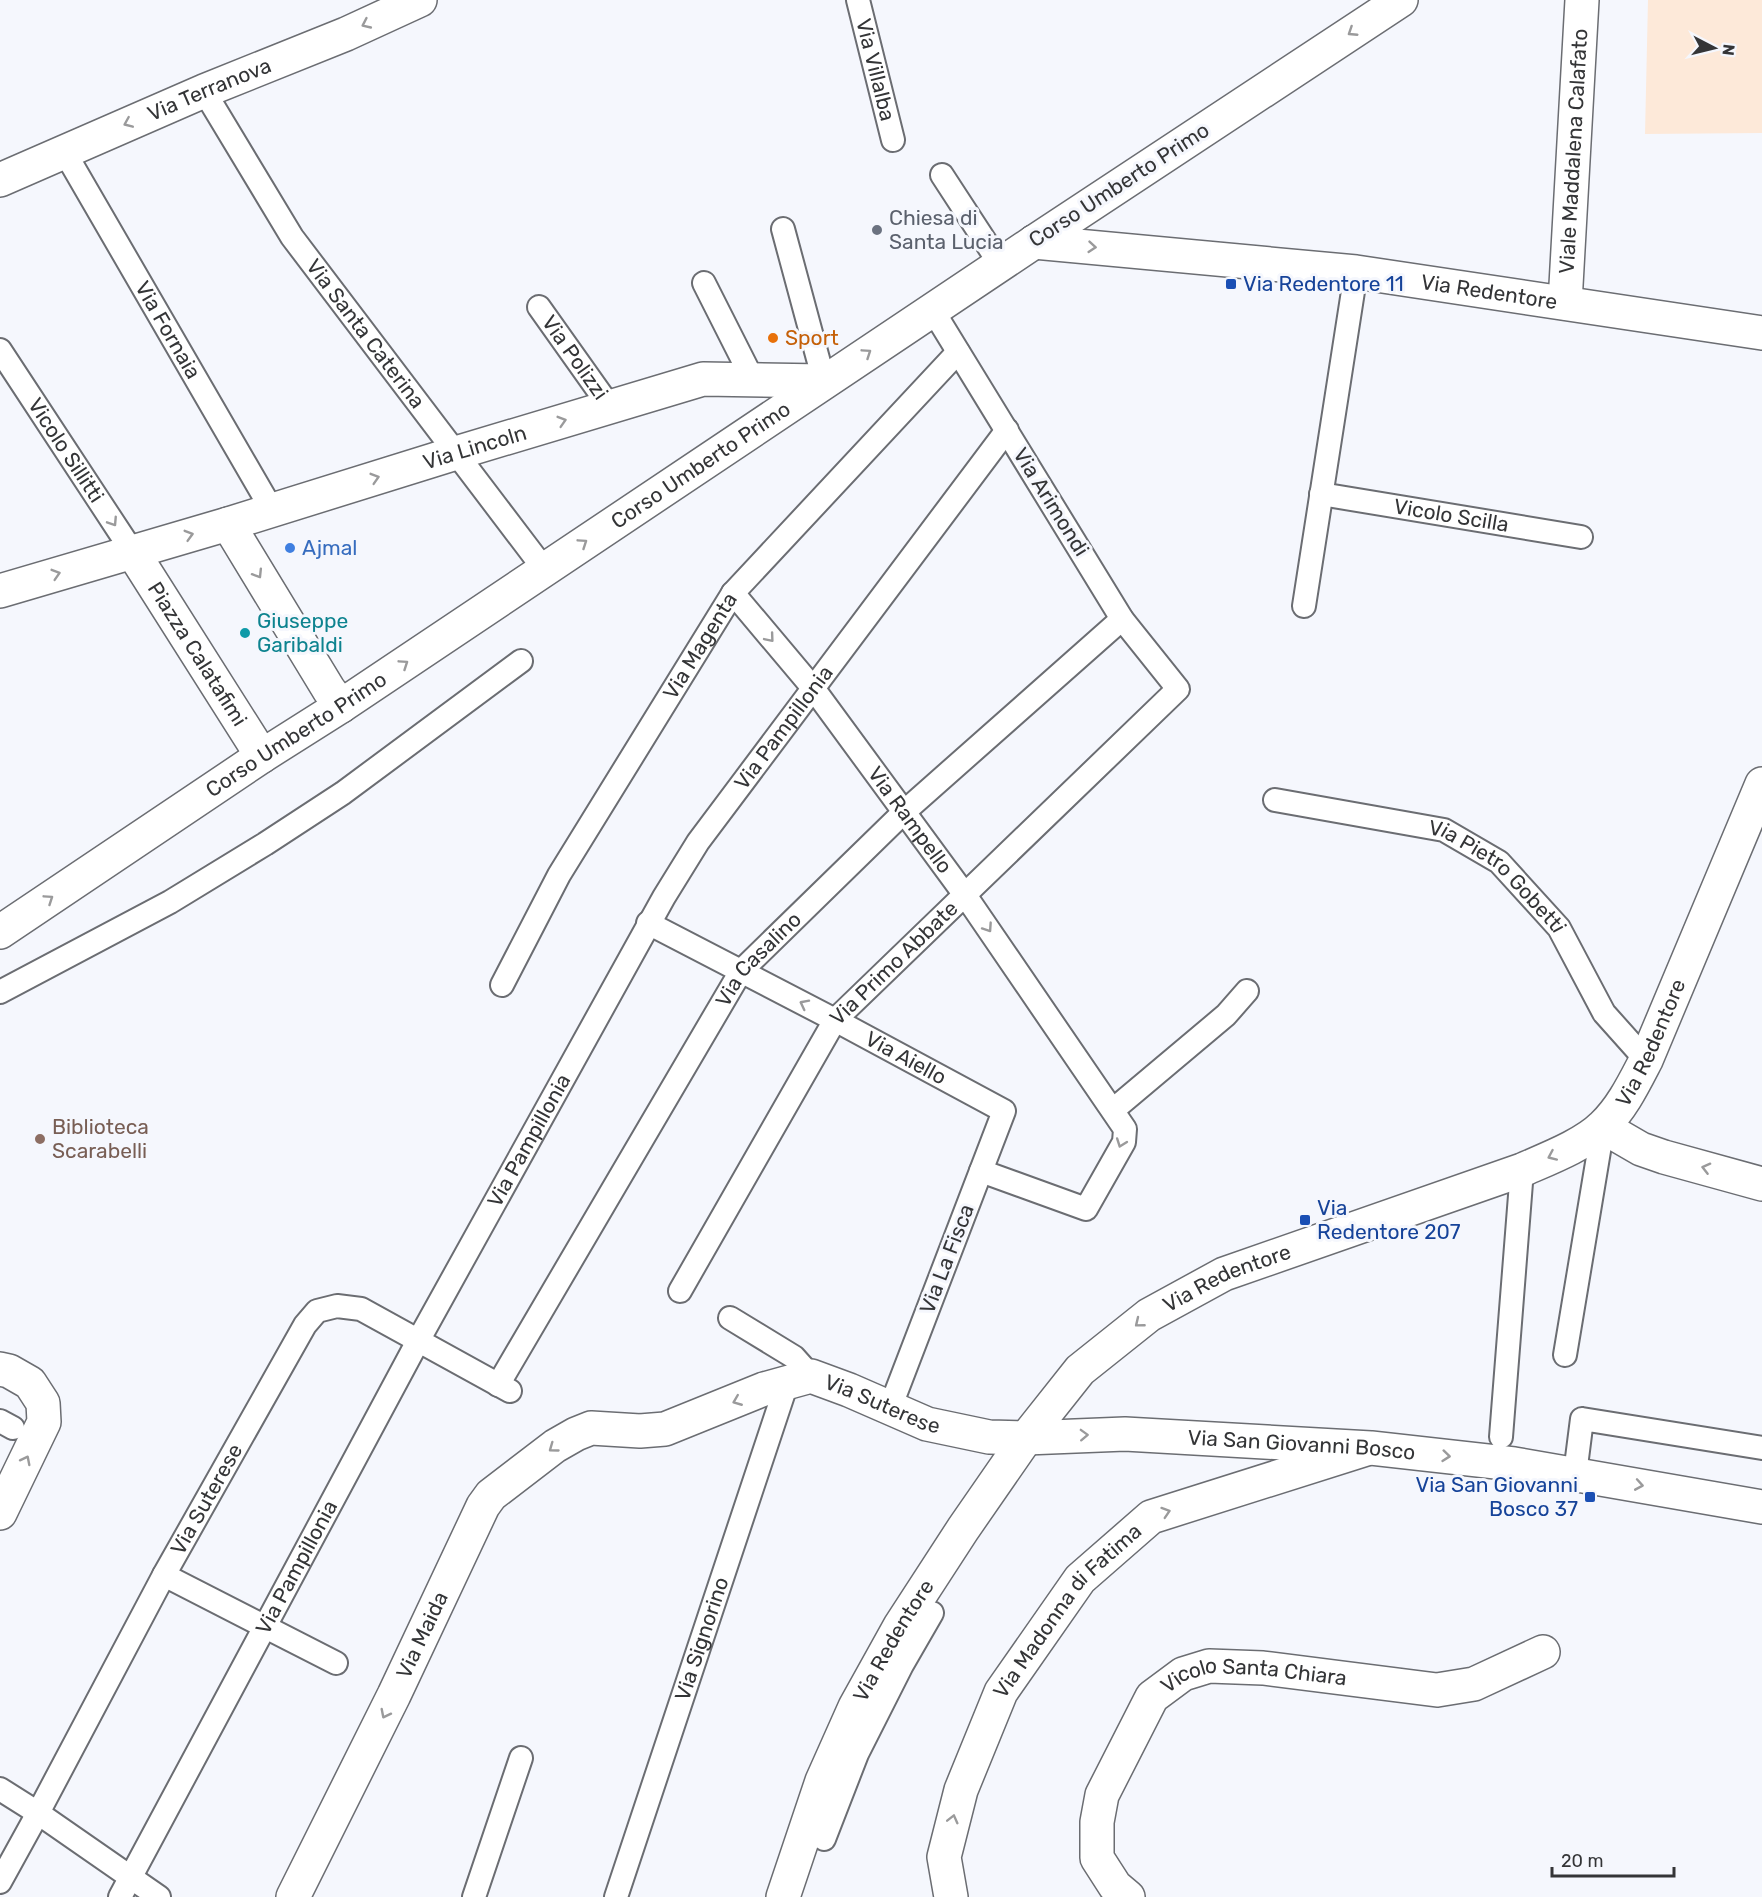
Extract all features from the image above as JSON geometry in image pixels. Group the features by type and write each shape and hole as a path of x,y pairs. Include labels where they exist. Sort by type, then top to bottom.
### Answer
{"street":[{"name":"Via Terranova","path":"0,180 204,91 346,34 420,0"},
{"name":"Corso Umberto Primo","path":"0,932 932,309 1401,0"},
{"name":"Viale Maddalena Calafato","path":"1565,303 1582,0"},
{"name":"Via Redentore","path":"1034,242 1356,272 1762,333"},
{"name":"Via Lincoln","path":"0,591 703,379 825,381"},
{"path":"228,524 341,706"},
{"name":"Piazza Calatafimi","path":"132,551 261,756"},
{"name":"Via Redentore","path":"783,1897 822,1781 855,1707 907,1616 963,1529 1026,1438 1080,1370 1149,1315 1224,1274 1522,1170 1565,1151 1603,1127 1626,1097 1646,1060 1762,784"},
{"path":"1603,1127 1641,1149 1762,1184"},
{"path":"0,1369 9,1371 30,1383 43,1403 44,1422 0,1513"},
{"name":"Via Suterese","path":"799,1380 890,1408 927,1424 988,1437 1026,1438"},
{"name":"Via Maida","path":"293,1897 394,1695 483,1506 491,1496 555,1446 591,1428 665,1430 764,1389 799,1380"},
{"name":"Via San Giovanni Bosco","path":"1026,1438 1125,1434 1371,1448 1514,1464 1762,1507"},
{"name":"Via Madonna di Fatima","path":"951,1897 944,1857 961,1790 1001,1692 1080,1579 1151,1517 1371,1448"},
{"name":"Vicolo Santa Chiara","path":"1128,1897 1115,1886 1097,1858 1097,1822 1102,1795 1152,1697 1183,1674 1209,1666 1263,1668 1437,1690 1474,1684 1543,1652"},
{"path":"932,1897 944,1857"}],"lane":[{"name":"Via Villalba","path":"858,0 893,140"},
{"name":"Via Santa Caterina","path":"204,91 292,237 544,568"},
{"name":"Via Fornaia","path":"64,151 272,510"},
{"path":"942,175 1000,264"},
{"path":"783,229 825,381"},
{"path":"1304,606 1356,272"},
{"path":"704,283 753,380"},
{"name":"Via Polizzi","path":"539,307 610,407"},
{"name":"Via Arimondi","path":"932,309 1122,619 1178,689"},
{"name":"Vicolo Sillitti","path":"0,350 132,551"},
{"name":"Via Magenta","path":"502,985 559,874 733,593 958,352"},
{"name":"Via Pampillonia","path":"125,1888 418,1341 648,923 698,843 1007,430"},
{"name":"Vicolo Scilla","path":"1321,494 1581,537"},
{"name":"Via Rampello","path":"733,593 813,688 965,895 1125,1129 1124,1142 1086,1209 981,1171"},
{"name":"Via Casalino","path":"505,1389 741,971 904,812 1122,619"},
{"path":"0,992 170,902 265,844 343,793 521,661"},
{"name":"Via Primo Abbate","path":"680,1291 835,1020 1178,689"},
{"name":"Via Pietro Gobetti","path":"1275,800 1444,830 1499,862 1558,928 1604,1013 1646,1060"},
{"name":"Via Aiello","path":"648,923 1004,1111"},
{"path":"1113,1110 1226,1015 1247,991"},
{"name":"Via La Fisca","path":"890,1408 1004,1111"},
{"path":"1565,1355 1603,1127"},
{"path":"1502,1437 1522,1170"},
{"name":"Via Suterese","path":"0,1882 164,1575 305,1325 317,1311 337,1306 361,1309 505,1389"},
{"path":"730,1318 794,1357 799,1380"},
{"name":"Via Signorino","path":"616,1897 799,1380"},
{"path":"1575,1474 1582,1419 1762,1448"},
{"path":"164,1575 336,1663"},
{"name":"Via Redentore","path":"824,1839 857,1754 902,1665 933,1613"},
{"path":"474,1897 522,1758"},
{"path":"0,1789 38,1813 125,1888 159,1897"}],"shaded area":[{"path":"1648,0 1762,0 1762,133 1645,134"}],"place":[{"name":"Chiesa di Santa Lucia","path":"877,230"},
{"name":"Via Redentore 11","path":"1231,284"},
{"name":"Sport","path":"773,338"},
{"name":"Ajmal","path":"290,548"},
{"name":"Giuseppe Garibaldi","path":"245,633"},
{"name":"Biblioteca Scarabelli","path":"40,1139"},
{"name":"Via Redentore 207","path":"1305,1220"},
{"name":"Via San Giovanni Bosco 37","path":"1590,1497"}]}
